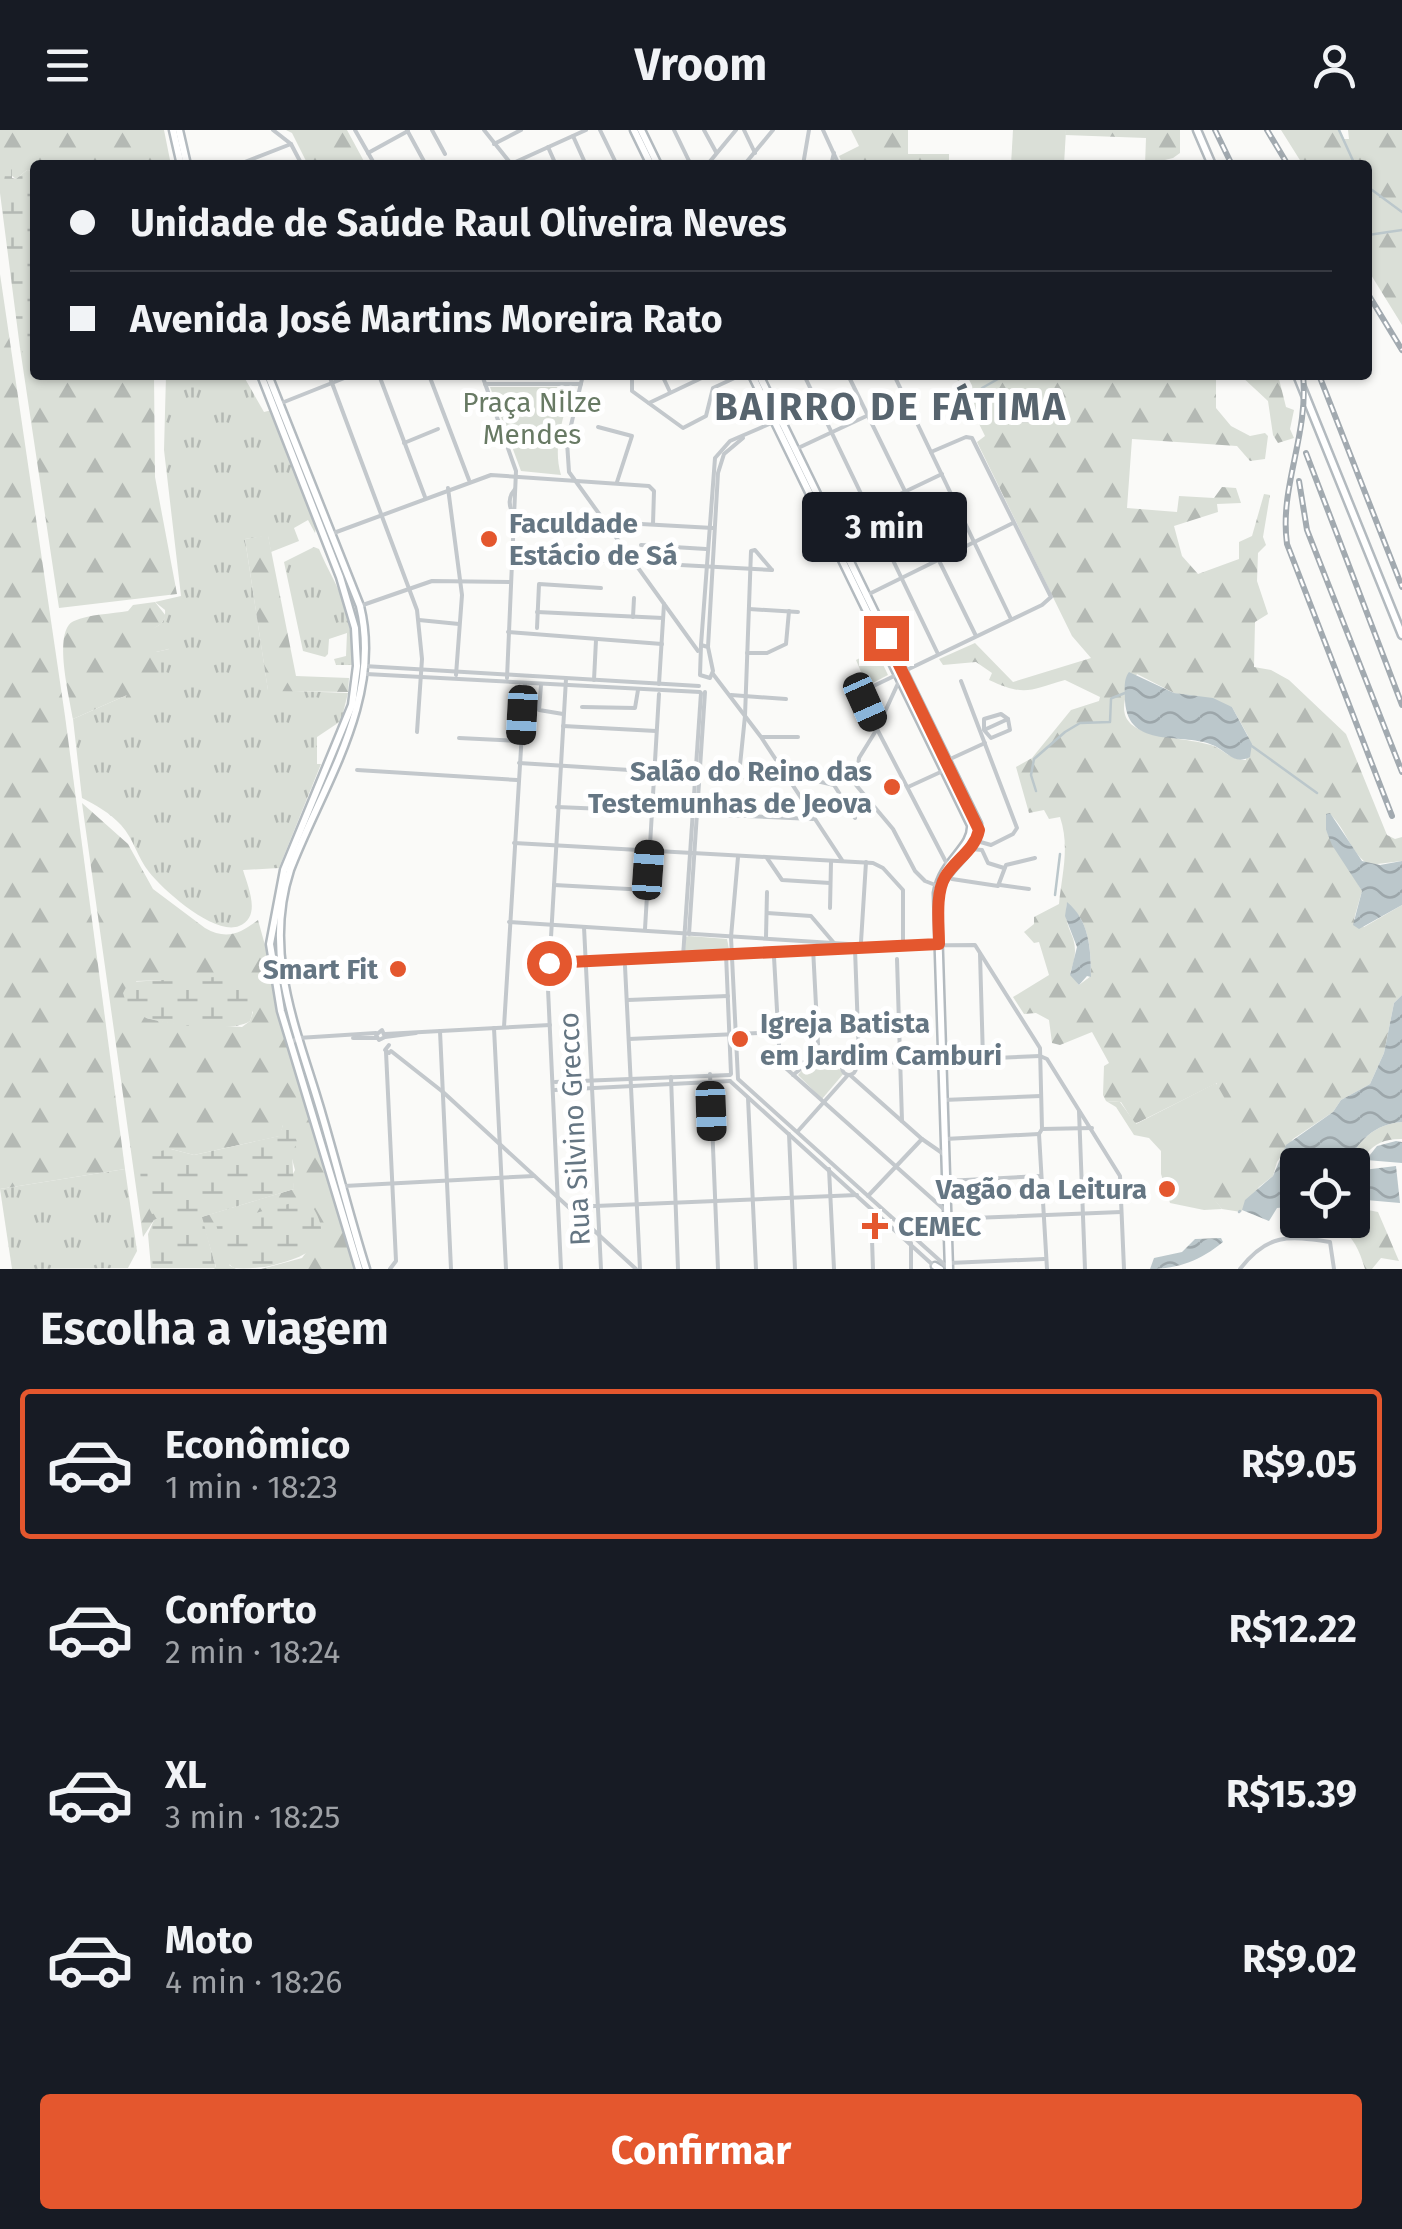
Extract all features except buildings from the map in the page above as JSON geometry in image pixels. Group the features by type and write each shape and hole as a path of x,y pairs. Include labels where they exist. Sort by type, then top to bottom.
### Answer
{"street":[{"path":"176,130 183,160"},
{"path":"273,130 291,144 299,160"},
{"path":"356,130 372,160"},
{"path":"368,153 416,130"},
{"path":"432,130 444,154"},
{"path":"484,130 508,160"},
{"path":"494,144 521,130"},
{"path":"520,160 586,130"},
{"path":"600,130 614,160"},
{"path":"638,130 653,160"},
{"path":"674,130 689,160"},
{"path":"704,130 716,154"},
{"path":"711,160 735,130"},
{"path":"744,130 755,153"},
{"path":"749,160 773,130"},
{"path":"804,160 809,130"},
{"path":"823,130 837,160"},
{"path":"1197,130 1210,160"},
{"path":"408,132 423,160"},
{"path":"572,136 584,160"},
{"path":"255,160 291,144"},
{"path":"548,148 554,160"},
{"path":"832,160 834,153"},
{"path":"266,380 360,606 364,628 360,670 344,727 284,870 270,944 272,971 363,1269"},
{"path":"267,380 328,535 353,617 360,670"},
{"path":"279,404 338,380"},
{"path":"381,380 424,497"},
{"path":"431,380 469,480"},
{"path":"484,380 516,476 507,680"},
{"path":"581,380 565,452 572,478 699,648"},
{"path":"632,380 631,388 681,428 706,416 712,388 709,380"},
{"path":"664,380 670,392"},
{"path":"648,403 696,380"},
{"path":"712,388 730,380"},
{"path":"759,380 774,422 791,449"},
{"path":"760,380 943,759 972,832 947,864 938,886 949,1267"},
{"path":"806,380 938,654"},
{"path":"850,380 976,636"},
{"path":"896,380 1011,619"},
{"path":"1299,380 1402,635"},
{"path":"332,382 411,587 419,620 421,674 416,732"},
{"path":"485,384 580,384"},
{"path":"791,449 904,398"},
{"path":"684,956 703,677 699,648 715,458 724,445 774,422"},
{"path":"598,427 632,436 617,482"},
{"path":"404,442 438,429"},
{"path":"931,452 966,436 972,438 1050,594 1049,602 864,692 877,729 947,864"},
{"path":"829,528 942,474"},
{"path":"328,535 491,475 572,478 652,488 653,524"},
{"path":"448,488 461,580 456,680"},
{"path":"515,517 710,528"},
{"path":"865,596 1013,524"},
{"path":"710,528 706,548 708,647 713,674 761,737 842,860"},
{"path":"829,528 901,677 859,758 856,786 893,830 915,871 938,886"},
{"path":"641,545 706,548"},
{"path":"513,556 751,570 772,570 756,550 751,551 751,570 745,716 739,776"},
{"path":"360,606 432,581 511,582"},
{"path":"537,628 539,584 601,588"},
{"path":"633,617 634,598"},
{"path":"644,931 664,604"},
{"path":"749,609 798,612"},
{"path":"747,653 771,652 786,644 789,611"},
{"path":"537,612 663,618"},
{"path":"419,620 461,624"},
{"path":"508,632 662,644"},
{"path":"594,680 596,640"},
{"path":"699,648 708,647"},
{"path":"360,670 456,673 524,684 594,680 659,683 701,691"},
{"path":"421,674 456,680 701,691"},
{"path":"703,677 713,674"},
{"path":"962,681 1017,828 1014,834 985,845"},
{"path":"561,1269 549,963 566,682"},
{"path":"504,1027 524,684"},
{"path":"541,684 539,710 564,714"},
{"path":"582,707 635,708 638,690"},
{"path":"730,695 786,699"},
{"path":"1001,714 1008,719 1010,730 991,738 982,731 984,719 1001,714"},
{"path":"982,731 1008,719"},
{"path":"562,726 656,731"},
{"path":"761,737 798,737"},
{"path":"460,738 521,741"},
{"path":"943,759 984,742"},
{"path":"520,763 822,782 834,785 855,818"},
{"path":"358,770 518,780"},
{"path":"908,788 949,772"},
{"path":"938,946 942,885 976,840 978,824 949,772"},
{"path":"692,854 698,814 696,774"},
{"path":"558,807 652,811"},
{"path":"698,814 816,819"},
{"path":"848,822 861,814"},
{"path":"976,840 985,845 988,863 1004,868"},
{"path":"514,842 866,862 884,868 904,892 903,945"},
{"path":"969,849 982,850 983,856 988,856"},
{"path":"732,1034 729,954 738,856"},
{"path":"768,858 782,880 830,883"},
{"path":"1000,884 1007,864 1035,858"},
{"path":"830,908 831,860"},
{"path":"798,1132 855,1072 854,954 862,946 866,862"},
{"path":"952,879 1029,889"},
{"path":"554,885 647,890"},
{"path":"766,938 767,892"},
{"path":"767,913 812,916 834,946"},
{"path":"510,922 813,941 834,946"},
{"name":"Rua Silvino Grecco","path":"584,927 601,1269"},
{"path":"813,941 819,1063"},
{"path":"549,963 834,946 974,944 1034,1038 1040,1056 1046,1269"},
{"path":"981,953 983,1058"},
{"path":"729,954 734,974 733,1078 748,1098 949,1267 1046,1259"},
{"path":"774,957 780,1063 947,1216 1122,1212"},
{"path":"897,959 902,1121"},
{"path":"626,966 638,1269"},
{"path":"628,1000 728,996"},
{"path":"292,1039 550,1025"},
{"path":"494,1028 506,1269"},
{"path":"440,1031 451,1269"},
{"path":"629,1040 778,1032"},
{"path":"381,1036 388,1050 394,1183 396,1261 390,1269"},
{"path":"292,1039 344,1186 363,1269"},
{"path":"388,1050 443,1092 598,1237 638,1269"},
{"path":"780,1063 1047,1058 1120,1176 1124,1269"},
{"path":"846,1061 842,1069 945,1155"},
{"path":"793,1076 808,1063"},
{"path":"710,1078 718,1269"},
{"path":"554,1090 733,1078 798,1132 857,1195 938,1268"},
{"path":"553,1082 671,1080"},
{"path":"671,1080 678,1269"},
{"path":"943,1100 1041,1096"},
{"path":"748,1098 756,1269"},
{"path":"1079,1107 1085,1269"},
{"path":"944,1140 1092,1128"},
{"path":"789,1133 795,1269"},
{"path":"868,1196 922,1139"},
{"path":"831,1166 834,1269"},
{"path":"344,1186 535,1176"},
{"path":"946,1181 1042,1176"},
{"path":"572,1207 857,1195"},
{"path":"871,1208 873,1269"},
{"path":"1240,1269 1274,1238 1330,1242 1334,1269"},
{"path":"910,1243 911,1269"}],"green space":[{"path":"0,130 164,130 170,160 30,160 30,170 16,179 11,175 5,182 0,181"},
{"path":"286,130 347,130 363,160 306,160 292,133"},
{"path":"851,130 908,130 908,154 949,154 949,160 841,160 839,156 859,146"},
{"path":"1013,130 1066,130 1064,160 1011,160"},
{"path":"1066,130 1180,130 1180,153 1165,160 1145,160 1146,138 1065,135"},
{"path":"1281,130 1340,130 1344,139 1349,139 1348,130 1402,130 1402,325 1372,276 1372,160 1300,160"},
{"path":"12,169 12,178 16,179 30,170 30,359 20,348 0,193 0,181 4,181"},
{"path":"0,274 65,716 125,1169 0,1189"},
{"path":"20,348 30,356 30,380 154,380 155,477 177,594 59,608"},
{"path":"166,380 246,380 264,412 272,410 316,528 315,533 308,520 294,528 299,541 271,552 268,536 245,539 268,690 348,693 341,721 317,737 317,764 321,764 279,868 243,870 252,909 246,922 239,926 229,927 204,918 166,890 145,866 121,825 82,798 73,719 127,695 156,652 169,649 151,629 165,617 165,610 155,602 181,596 164,450"},
{"path":"957,380 1216,380 1216,408 1231,426 1250,436 1268,436 1265,459 1250,461 1237,446 1132,439 1127,508 1177,512 1179,496 1214,498 1222,487 1236,488 1241,503 1217,504 1218,512 1174,526 1182,556 1198,574 1239,559 1239,542 1252,536 1264,494 1270,495 1263,537 1266,545 1258,553 1257,581 1268,614 1255,622 1254,667 1271,670 1289,680 1346,734 1387,835 1402,837 1402,861 1369,865 1330,814 1326,830 1362,891 1354,919 1364,927 1402,905 1402,995 1394,1003 1384,1053 1370,1084 1341,1100 1333,1112 1293,1139 1287,1148 1280,1148 1273,1176 1259,1187 1241,1212 1222,1209 1210,1195 1217,1083 1135,1124 1121,1102 1106,1101 1103,1095 1104,1066 1109,1063 1092,1032 1060,1045 1052,1043 1049,1020 1036,1013 1024,1014 1013,997 1049,975 1039,942 1034,943 1024,932 1034,924 1034,917 1059,904 1065,850 1060,817 1049,819 1044,810 1029,813 1016,767 1032,758 1071,710 1099,701 1100,697 1065,680 1027,690 1011,689 989,680 992,673 976,662 943,665 939,659 975,643 1013,682 1091,658 1072,636 977,442 985,436","holes":["1137,674 1174,693 1232,707 1248,736 1246,760 1211,745 1143,731 1131,724 1125,713 1126,696","1067,903 1080,918 1089,945 1091,976 1079,985 1070,973 1075,950 1067,922"]},
{"path":"1245,380 1279,380 1286,407 1294,410 1290,429 1294,438 1278,443 1273,435 1268,401"},
{"name":"Praça Nilze Mendes","path":"490,387 572,387 558,441 561,475 521,471"},
{"path":"268,535 296,676 349,678 348,692 268,691 245,539"},
{"path":"314,547 319,549 350,620 354,635 352,665 336,665 334,659 346,656 347,633 329,639 325,657 303,651 284,562"},
{"path":"155,602 166,616 153,629 164,631 169,649 156,652 161,690 147,703 130,703 127,695 73,719 63,651 68,627 80,619"},
{"path":"876,650 888,675 867,686 856,660"},
{"path":"82,803 128,844 153,889 205,928 233,934 258,920 355,1269 261,1269 302,1258 320,1234 317,1216 229,1265 236,1269 214,1269 201,1217 294,1189 295,1170 283,1125 280,1136 194,1155 171,1149 168,1217 154,1220 143,1237","holes":["220,979 253,1012 242,1027 146,1018 136,981"]},
{"path":"689,936 727,939 729,949 688,953 685,951"},
{"path":"233,976 248,989 253,1008 250,1021 230,1027 182,1025 144,1017 130,1008 123,993 129,982"},
{"path":"834,1065 844,1073 822,1099 798,1075 805,1067"},
{"path":"1216,1083 1242,1129 1246,1156 1210,1194 1222,1209 1204,1210 1170,1203 1161,1174 1161,1151 1149,1138 1134,1135 1116,1107 1106,1101 1120,1102 1136,1124"},
{"path":"290,1122 297,1142 292,1153 294,1189 202,1217 216,1268 151,1268 148,1234 154,1220 167,1216 165,1211 152,1214 146,1200 140,1176 145,1154 171,1149 194,1155 279,1136 283,1125"},
{"path":"1402,1122 1402,1139 1382,1142 1370,1150 1356,1148 1375,1130"},
{"path":"125,1169 137,1251 128,1268 12,1269 0,1189"},
{"path":"299,1201 312,1206 319,1219 321,1230 314,1247 297,1258 270,1266 230,1265 216,1224"},
{"path":"1370,1210 1378,1212 1399,1261 1381,1258 1372,1269 1365,1269 1351,1238 1370,1238"}],"water":[{"path":"1129,672 1174,693 1213,698 1232,707 1252,744 1250,757 1236,759 1215,746 1160,737 1136,727 1128,717 1125,701"},
{"path":"1330,813 1362,861 1380,865 1402,861 1402,905 1359,929 1353,925 1362,891 1332,845 1326,830 1326,814"},
{"path":"1067,902 1080,917 1089,945 1091,977 1087,976 1079,985 1070,975 1077,947 1065,916"},
{"path":"1402,995 1402,1122 1383,1126 1356,1148 1285,1148 1333,1112 1341,1100 1370,1084 1384,1053 1394,1003"},
{"path":"1402,1142 1402,1163 1370,1160 1377,1146"},
{"path":"1280,1159 1280,1208 1269,1221 1242,1210 1245,1200 1273,1176"},
{"path":"1396,1166 1400,1203 1370,1200 1370,1169"},
{"path":"1221,1238 1223,1242 1198,1258 1150,1269 1154,1258 1182,1252 1195,1239"}],"waterway":[{"path":"1339,130 1353,160"},
{"path":"1372,190 1402,212"},
{"path":"1372,234 1402,230"},
{"path":"982,388 996,380"},
{"path":"1112,698 1125,693"},
{"path":"1036,791 1031,775 1034,759 1080,723 1110,722 1111,699"},
{"path":"1249,744 1317,793"},
{"path":"1055,895 1060,854"}],"railway":[{"path":"1215,130 1230,160"},
{"path":"1267,130 1285,160"},
{"path":"1372,301 1402,350"},
{"path":"1303,380 1302,419 1287,502 1287,544 1392,816"},
{"path":"1321,380 1402,587"},
{"path":"1306,453 1402,705"},
{"path":"1299,481 1307,530 1402,772"}],"place":[{"name":"Faculdade Estácio de Sá","path":"489,539"},
{"name":"Salão do Reino das Testemunhas de Jeova","path":"892,787"},
{"name":"Smart Fit","path":"398,969"},
{"name":"Igreja Batista em Jardim Camburi","path":"740,1039"},
{"name":"Vagão da Leitura","path":"1167,1189"},
{"name":"CEMEC","path":"875,1226"}],"district":[{"name":"BAIRRO DE FÁTIMA","path":"891,407"}],"route":[{"path":"549,963 939,944 942,885 976,840 979,830 886,638"}]}
